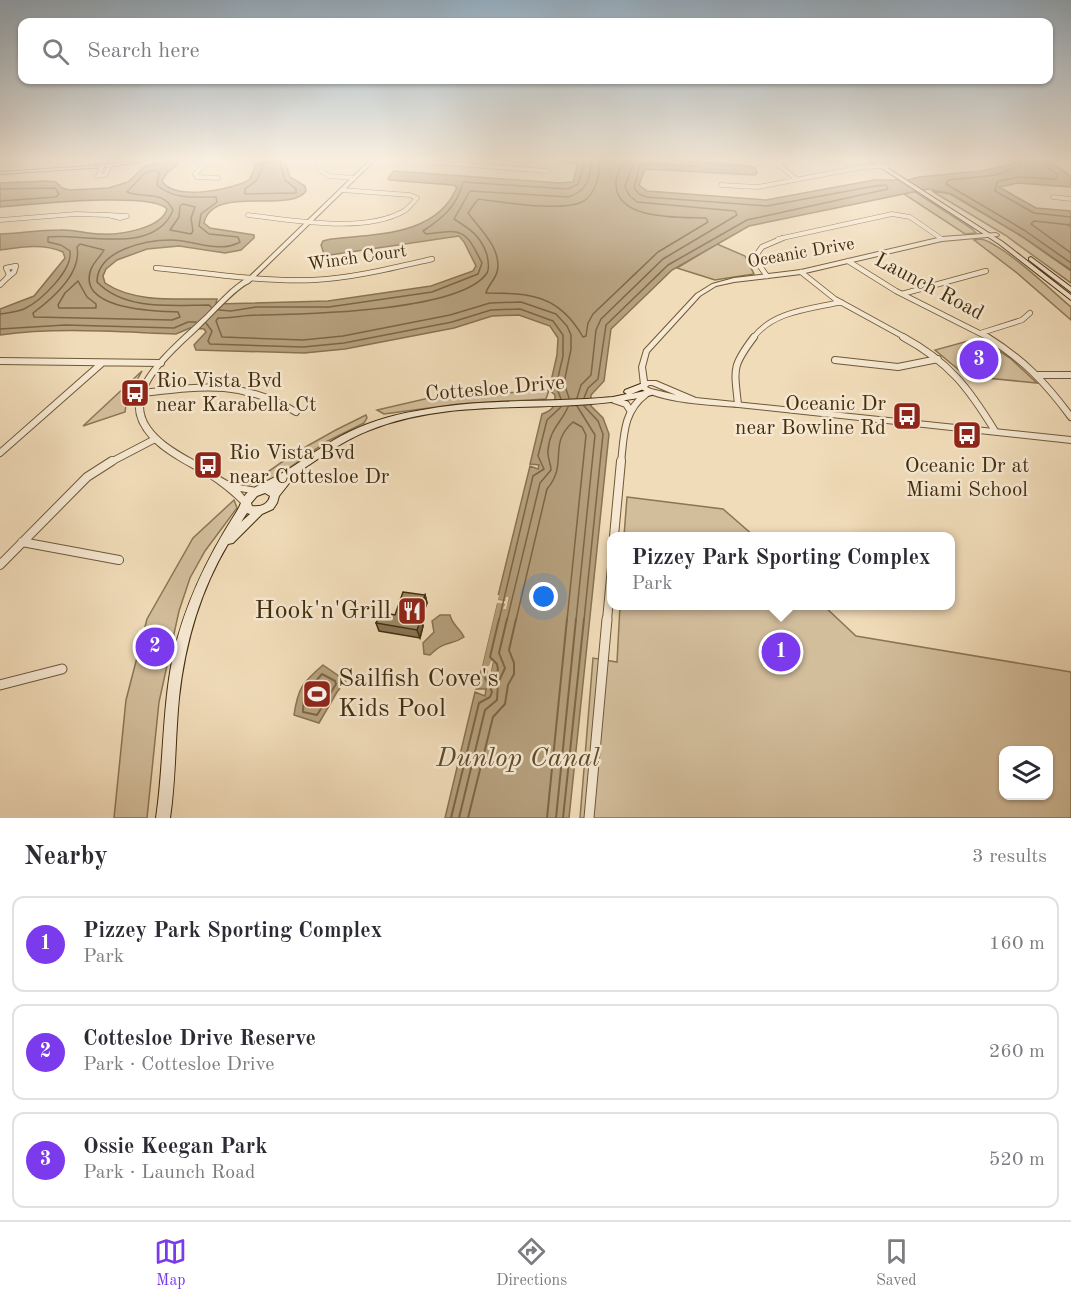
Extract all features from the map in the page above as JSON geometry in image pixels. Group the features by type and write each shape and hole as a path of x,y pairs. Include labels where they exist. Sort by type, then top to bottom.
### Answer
{"main road":[{"path":"930,198 988,235 1071,298"},
{"path":"939,198 996,234 1071,290"},
{"name":"Cottesloe Drive","path":"259,490 352,434 387,422 455,409 613,399 650,388"},
{"name":"Cottesloe Drive","path":"598,400 650,388"},
{"name":"Cottesloe Drive","path":"275,495 300,466"},
{"path":"163,818 174,683 181,646 200,585 220,548 246,505 249,496 259,490 270,490 275,495 270,506 259,511 220,548"},
{"path":"246,505 250,510 259,511"}],"street":[{"path":"246,505 230,486 155,439 142,422 140,409 142,393 148,378 161,363 333,198"},
{"path":"248,215 342,223 389,217 409,208 417,198"},
{"path":"766,276 757,266 754,255 773,242 892,214 903,213 942,239"},
{"path":"0,220 66,215 107,215"},
{"name":"Oceanic Drive","path":"643,360 649,348 702,292 728,281 801,272 942,239 996,234"},
{"name":"Winch Court","path":"156,268 250,278 335,278 432,259"},
{"name":"Launch Road","path":"848,261 902,294 981,333 1011,352 1038,375 1071,417"},
{"path":"902,294 986,271"},
{"path":"801,272 841,302 907,338 938,359 969,389 995,432"},
{"path":"0,285 7,279"},
{"path":"738,404 734,368 738,358 760,329 783,315 841,302"},
{"path":"981,333 1022,320 1030,313"},
{"path":"835,360 898,367 938,359"},
{"path":"643,360 650,388"},
{"path":"643,360 650,388"},
{"path":"0,361 161,363"},
{"path":"0,453 101,364"},
{"path":"1038,375 1071,375"},
{"path":"650,388 697,401 1071,440"},
{"path":"614,532 624,427 630,410 650,388"},
{"path":"142,393 185,389 248,391 265,395 296,412"},
{"path":"613,399 626,404 630,410"},
{"path":"0,565 87,477 155,439"},
{"path":"230,486 259,490"},
{"path":"22,542 119,560"},
{"path":"590,818 608,610"},
{"path":"0,685 62,669"}],"shaded area":[{"path":"910,198 925,198 976,233 965,234"},
{"path":"944,198 957,198 1021,236 1071,271 1071,283 1005,235"},
{"path":"981,239 1002,249 1014,258 1071,307 1071,320 1017,273 974,240"},
{"path":"717,244 745,256 754,274 715,280 677,268"},
{"path":"979,338 1010,358 1037,383 966,376 935,350"},
{"path":"142,371 127,399 125,412 83,426"},
{"path":"549,390 546,399 459,404 384,414 377,410 429,398"},
{"path":"366,415 364,423 326,442 275,478 262,485 251,484 307,446"},
{"path":"627,497 723,509 749,532 624,532"},
{"path":"234,500 237,508 205,551 190,578 179,611 159,702 147,818 114,818 126,700 147,619 193,538"},
{"path":"620,610 828,610 856,636 1071,672 1071,818 580,818 593,658 617,662"}],"water":[{"name":"Dunlop Canal","path":"0,198 292,198 236,202 221,205 210,211 204,223 210,228 254,235 254,238 241,250 225,253 179,246 147,249 117,260 106,269 103,276 105,283 131,294 159,298 217,299 216,304 328,301 431,286 473,271 476,266 459,236 330,255 324,254 321,245 323,241 331,239 403,230 420,224 435,215 451,198 766,200 884,198 749,226 672,270 611,329 604,381 591,395 591,406 603,418 609,434 569,818 445,818 475,692 485,696 486,689 476,689 481,669 489,670 490,676 493,662 490,667 482,666 497,602 505,604 505,609 509,597 505,601 497,600 530,466 538,469 539,465 530,464 542,414 553,408 555,402 555,395 549,390 557,355 558,338 550,326 519,315 492,316 454,328 345,349 304,353 196,350 194,345 206,332 204,329 190,328 176,334 66,331 0,335 0,309 34,296 65,258 63,252 48,247 32,246 0,250 0,234 45,230 96,234 118,233 148,226 163,216 167,209 157,204 115,200 0,207"},
{"path":"959,198 1019,198 1036,208 1071,211 1071,223 1068,225 1071,227 1071,270 1020,235"},
{"path":"440,615 450,615 464,637 440,647 430,655 424,654 423,643 434,632 432,621"},
{"name":"Sailfish Cove's Kids Pool","path":"323,665 346,681 319,723 294,715 302,687"}],"pier":[{"path":"496,595 499,595 498,600 505,601 506,597 509,597 506,609 503,609 505,604 497,603 482,666 489,666 493,661 490,676 488,676 488,670 481,669 479,675 477,674"}],"building":[{"path":"403,592 425,595 417,618 421,619 417,630 376,623 381,612 395,615"}],"place":[{"name":"Ossie Keegan Park","path":"979,360"},
{"name":"Rio Vista Bvd near Karabella Ct","path":"135,393"},
{"name":"Oceanic Dr near Bowline Rd","path":"907,416"},
{"name":"Oceanic Dr at Miami School","path":"967,435"},
{"name":"Rio Vista Bvd near Cottesloe Dr","path":"208,465"},
{"name":"Hook'n'Grill","path":"412,611"},
{"name":"Cottesloe Drive Reserve","path":"155,647"},
{"name":"Pizzey Park Sporting Complex","path":"781,652"},
{"name":"Sailfish Cove's Kids Pool","path":"317,694"}]}
